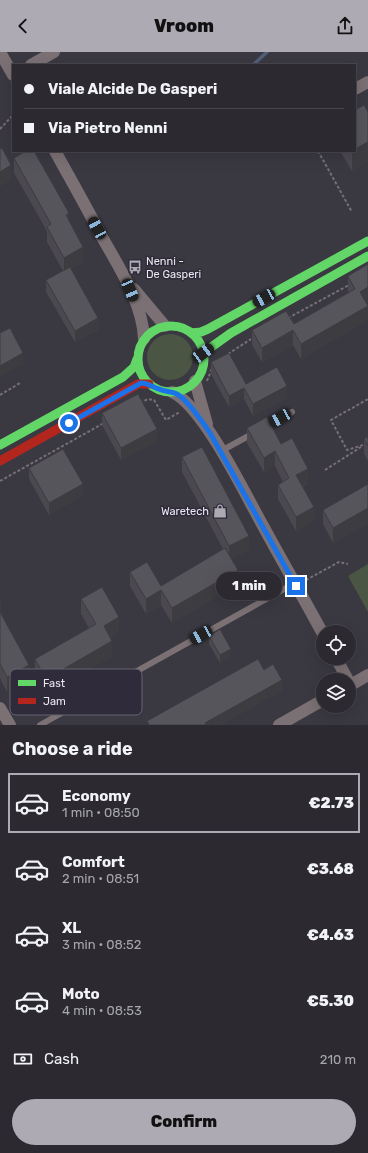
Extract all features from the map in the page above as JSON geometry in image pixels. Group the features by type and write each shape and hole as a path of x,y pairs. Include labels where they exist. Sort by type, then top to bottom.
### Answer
{"street":[{"path":"0,52 12,73"},
{"path":"33,64 54,52"},
{"path":"56,152 126,279 140,314 144,339"},
{"path":"192,333 208,329 368,241"},
{"path":"203,353 231,333 368,256"},
{"path":"126,279 165,326"},
{"path":"0,445 123,377 137,364 138,350 144,339 157,328 165,326 176,326 192,333 199,342 203,353 203,365 195,382 184,389 172,392"},
{"path":"137,359 141,373 149,384"},
{"path":"195,382 210,433"},
{"path":"0,461 138,384 149,384 160,390 179,395 210,433 221,451 318,625"},
{"path":"356,680 368,675"},
{"path":"279,725 316,704"},
{"path":"0,708 10,725"}],"lane":[{"path":"221,451 292,412"},
{"path":"141,669 295,584"},
{"path":"40,725 58,715"}],"path":[{"path":"0,129 12,116"},
{"path":"319,152 352,212"},
{"path":"0,395 20,384"},
{"path":"363,445 347,450 331,420 368,399"},
{"path":"325,470 368,442"},
{"path":"295,584 339,562 348,564"}],"green space":[{"path":"170,334 183,338 189,344 193,357 189,370 183,376 170,380 157,376 151,370 147,357 151,344 157,338"},
{"path":"368,564 368,612 348,576"}],"building":[{"path":"364,105 368,112 368,142 356,148 356,109"},
{"path":"2,148 11,165 0,172 0,149"},
{"path":"24,152 35,152 69,213 66,215 83,247 64,258 47,227 51,224 14,158"},
{"path":"368,264 368,287 360,292 368,306 301,344 293,330 262,348 252,330 286,311 294,324 355,289 348,276"},
{"path":"70,267 98,318 75,331 46,280"},
{"path":"10,328 23,353 0,366 0,333"},
{"path":"229,353 246,384 277,367 287,386 253,404 244,388 229,396 211,362"},
{"path":"138,394 157,429 121,448 102,413"},
{"path":"267,417 281,444 292,438 308,469 296,475 314,507 296,517 278,485 289,478 275,451 264,458 247,428"},
{"path":"368,437 368,446 364,439"},
{"path":"202,447 249,536 229,546 182,457"},
{"path":"63,449 83,484 49,503 29,468"},
{"path":"368,484 368,508 333,528 323,510"},
{"path":"225,548 238,570 172,608 161,590 146,599 130,572 147,562 161,586"},
{"path":"102,587 119,617 104,626 112,641 63,669 40,669 35,659 96,624 81,599"},
{"path":"0,612 29,665 22,669 10,669 10,675 7,677 0,664"},
{"path":"220,629 231,649 220,655 209,636"},
{"path":"258,659 264,670 273,664 282,680 205,723 206,725 149,725 147,721"}],"waterway":[{"path":"254,64 267,52"}],"traffic: fast":[{"path":"191,333 201,332 208,329 368,241"},
{"path":"203,353 231,333 368,256"},
{"path":"171,326 184,328 199,341 202,346 204,359 202,372 189,387 184,390 171,392 158,390 143,377 140,372 138,359 140,346 153,331 158,328 171,326"},
{"path":"0,445 123,377 134,367 137,359"}],"traffic: jam":[{"path":"0,461 138,384 149,384"}],"place":[{"name":"Nenni - De Gasperi","path":"135,267"},
{"name":"Waretech","path":"220,511"}],"route":[{"path":"69,423 141,383 148,383 160,390 179,395 210,433 296,586"}]}
